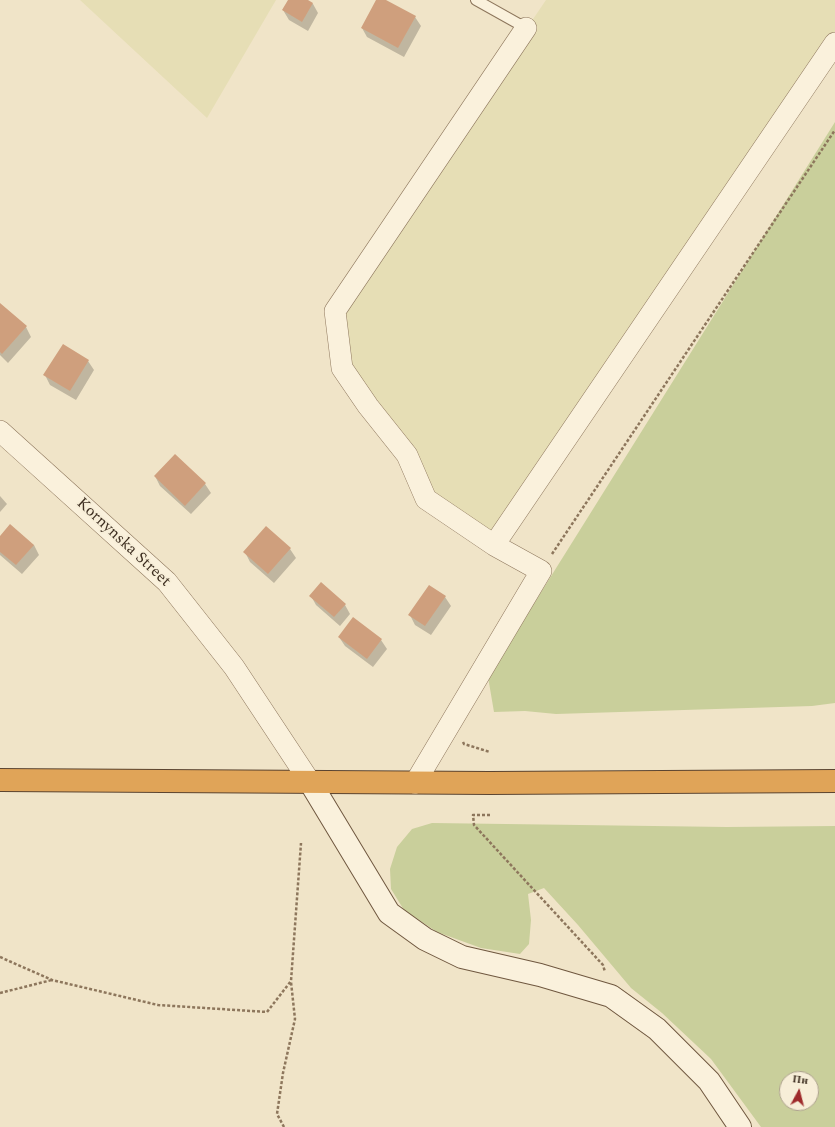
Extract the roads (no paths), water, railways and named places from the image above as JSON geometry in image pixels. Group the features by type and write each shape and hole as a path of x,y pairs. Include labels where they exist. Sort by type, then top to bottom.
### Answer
{"highway":[{"path":"0,780 415,783 835,781"}],"street":[{"path":"415,783 541,571 494,545 426,499 406,455 368,406 342,368 336,312 526,28"},
{"path":"494,545 835,43"},
{"name":"Kornynska Street","path":"0,431 167,582 234,667 310,782"},
{"path":"310,782 389,913 425,939 462,957 540,975 611,996 657,1029 709,1081 740,1127"}],"lane":[{"path":"476,0 526,28"}]}
